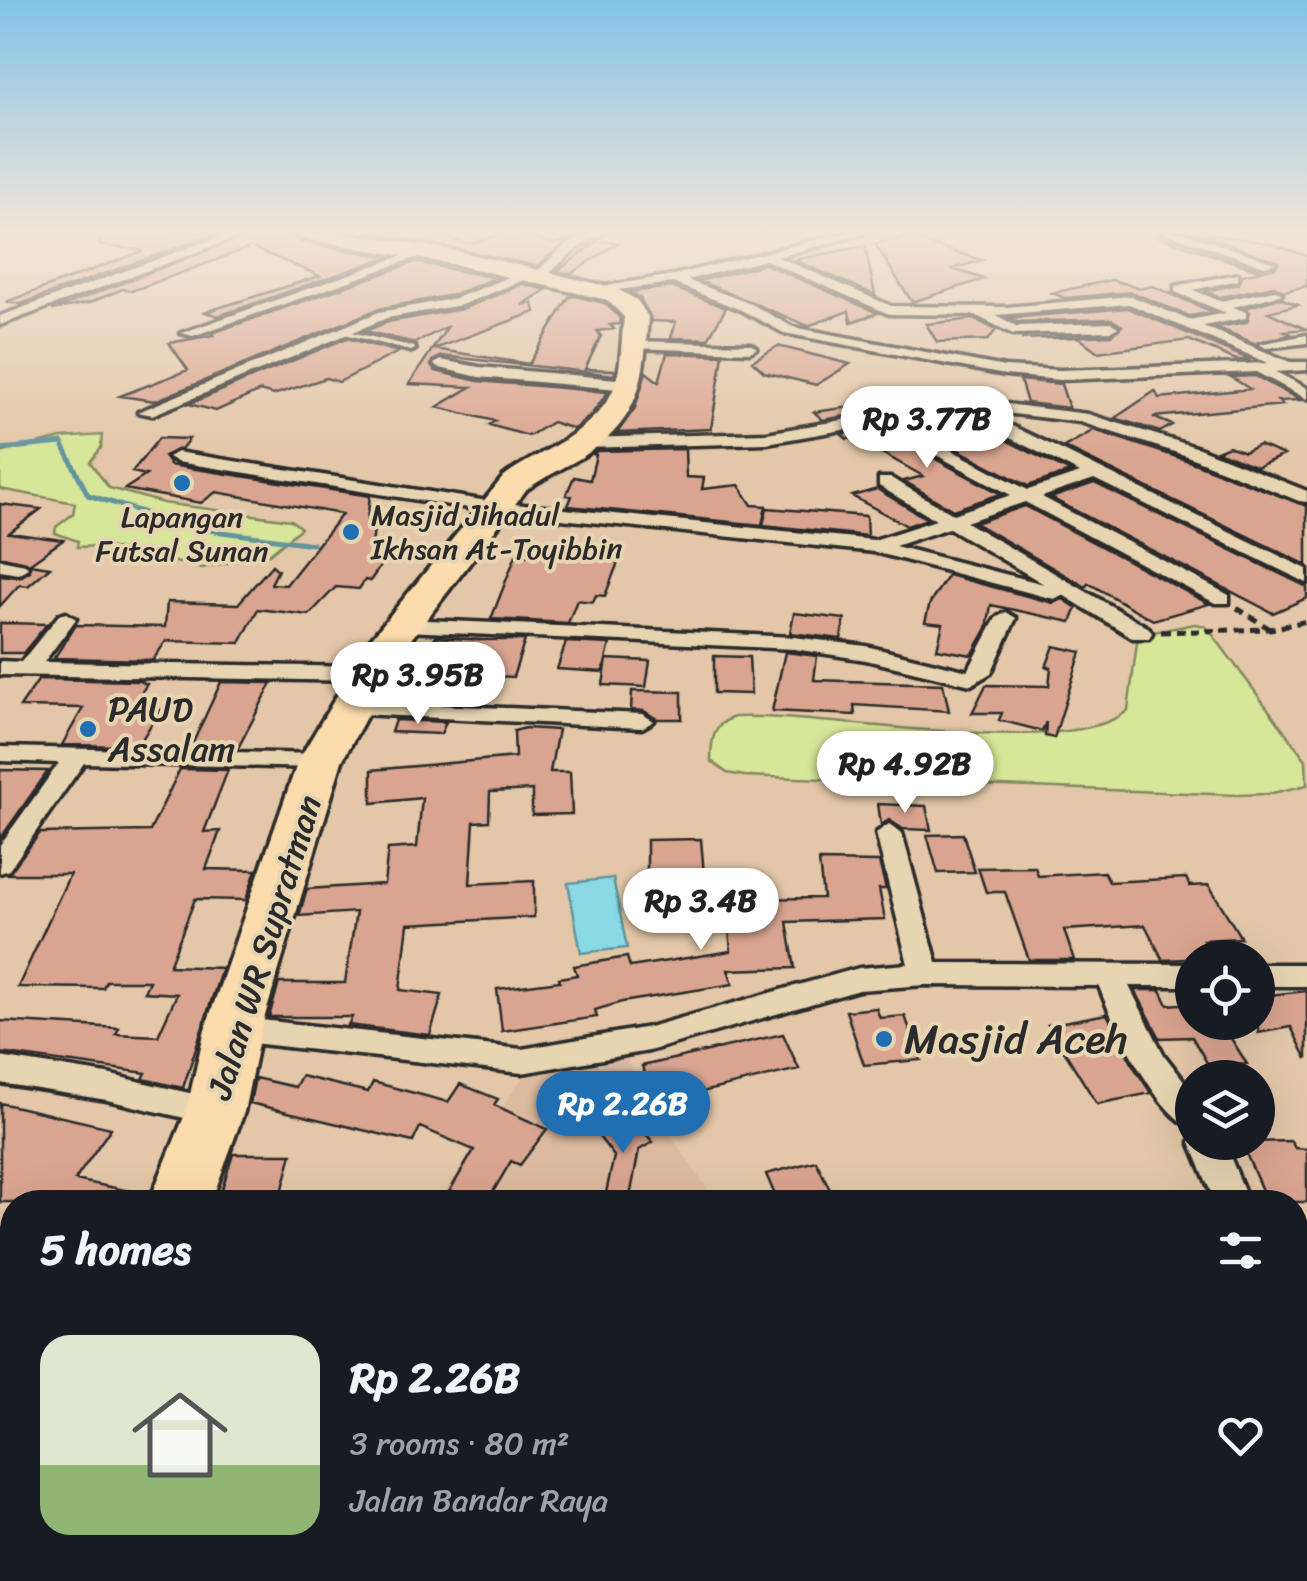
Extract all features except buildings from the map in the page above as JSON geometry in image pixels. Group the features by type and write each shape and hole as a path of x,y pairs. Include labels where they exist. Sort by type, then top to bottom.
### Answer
{"highway":[{"path":"629,306 636,317 629,386"},
{"name":"Jalan WR Supratman","path":"185,1190 216,1112 233,1029 320,761 348,708 368,674 515,482 542,463 583,443 614,413 629,386"}],"street":[{"path":"0,320 40,306"},
{"path":"188,332 266,306"},
{"path":"146,412 397,311 431,306"},
{"path":"743,306 790,330 1004,371 1305,497"},
{"path":"879,306 889,310 978,311 1081,306"},
{"path":"1144,306 1287,366"},
{"path":"1188,324 1241,314 1221,306"},
{"path":"1067,308 1128,334"},
{"path":"978,311 1013,330 1110,327"},
{"path":"1280,327 1307,339"},
{"path":"1266,344 1307,339"},
{"path":"632,345 750,348"},
{"path":"441,364 479,372 629,386"},
{"path":"583,443 766,438 952,404 1071,396 1307,366"},
{"path":"1262,370 1307,394"},
{"path":"952,404 1307,578"},
{"path":"879,418 1222,599"},
{"path":"177,458 494,508 876,546 1085,602"},
{"path":"876,546 1023,494 1093,474"},
{"path":"886,482 1141,632"},
{"path":"28,668 66,618"},
{"path":"405,625 794,643 866,654 971,678 980,673 1006,618"},
{"path":"0,668 368,674"},
{"path":"348,708 642,720"},
{"path":"0,754 320,761"},
{"path":"0,864 78,754"},
{"path":"889,834 925,974"},
{"path":"233,1029 522,1061 648,1039 859,979 925,974 1175,975"},
{"path":"1110,975 1124,1013 1153,1064 1175,1092"},
{"path":"1275,975 1307,975"},
{"path":"0,1070 107,1087 216,1112"},
{"path":"1214,1160 1227,1190"}],"lane":[{"path":"344,332 411,349"}],"path":[{"path":"1222,599 1270,629"},
{"path":"1141,632 1270,629 1307,621"}],"shaded area":[{"path":"620,1044 644,1096 708,1190 445,1190 523,1077 522,1061"}],"green space":[{"path":"102,435 101,448 90,462 109,488 163,503 291,520 301,528 269,554 202,568 104,546 77,547 78,541 55,533 56,527 73,514 75,503 0,489 0,453 61,438"},
{"path":"1195,624 1205,626 1213,635 1306,760 1307,785 1268,794 1237,795 745,776 727,773 711,761 715,734 734,717 1001,734 1098,725 1128,710 1138,635"}],"water":[{"path":"613,878 627,948 581,953 568,883"}],"waterway":[{"path":"0,449 62,443 88,495 192,528 313,544"}],"place":[{"name":"Lapangan Futsal Sunan","path":"182,483"},
{"name":"Masjid Jihadul Ikhsan At-Toyibbin","path":"351,532"},
{"name":"PAUD Assalam","path":"88,729"},
{"name":"Masjid Aceh","path":"884,1039"}]}
